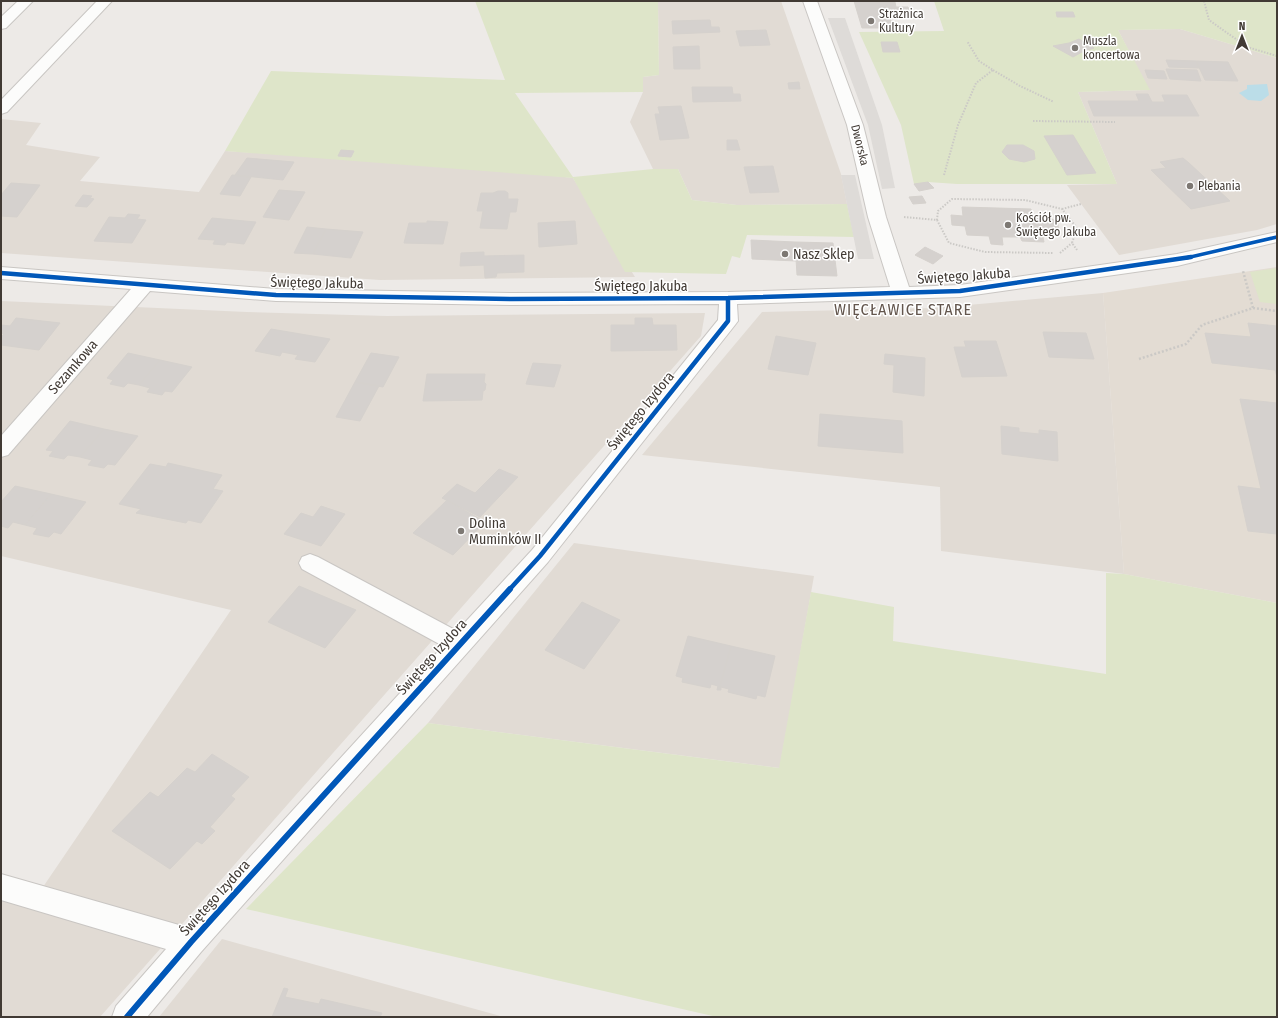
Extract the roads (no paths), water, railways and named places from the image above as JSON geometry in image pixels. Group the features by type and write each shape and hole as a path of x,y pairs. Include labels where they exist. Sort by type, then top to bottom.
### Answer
{"street":[{"path":"1,25 26,1"},
{"path":"1,109 105,1"},
{"name":"Dworska","path":"810,1 855,125 877,217 901,292"},
{"name":"Świętego Jakuba","path":"1,273 276,295 511,298 728,298 960,291 1176,260 1277,237"},
{"name":"Sezamkowa","path":"1,450 145,285"},
{"name":"Świętego Izydora","path":"127,1017 191,942 540,556 728,321 728,298"},
{"path":"310,563 460,644"},
{"path":"1,886 31,897 191,942"}],"water":[{"path":"1267,84 1269,95 1261,101 1248,100 1239,93 1247,89 1247,85"}],"place":[{"name":"Strażnica Kultury","path":"871,21"},
{"name":"Muszla koncertowa","path":"1075,48"},
{"name":"Plebania","path":"1190,186"},
{"name":"Kościół pw. Świętego Jakuba","path":"1008,225"},
{"name":"Nasz Sklep","path":"785,254"},
{"name":"Dolina Muminków II","path":"461,531"}],"district":[{"name":"WIĘCŁAWICE STARE","path":"903,309"}]}
